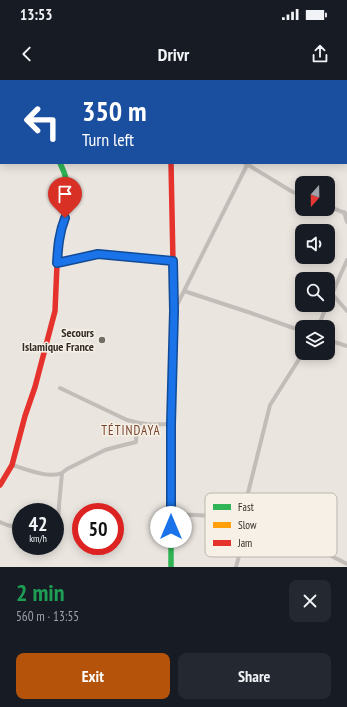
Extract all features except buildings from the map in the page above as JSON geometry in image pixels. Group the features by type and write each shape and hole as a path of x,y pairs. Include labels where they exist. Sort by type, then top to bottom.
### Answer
{"main road":[{"path":"0,485 12,465 25,416 35,387 55,310 58,241 69,204 68,187 60,164"},
{"path":"171,164 174,311 171,424 171,567"}],"street":[{"path":"174,311 247,164 295,193"},
{"path":"335,209 346,213 347,222"},
{"path":"57,263 98,254 173,261"},
{"path":"335,287 347,260"},
{"path":"184,291 295,329"},
{"path":"335,297 347,311"},
{"path":"335,342 347,346"},
{"path":"248,493 270,405 299,360"},
{"path":"60,388 127,420 148,425 171,424"},
{"path":"12,465 43,474 58,475 105,450 136,442 137,423"},
{"path":"58,503 62,473"},
{"path":"171,514 205,516"},
{"path":"0,522 12,527"},
{"path":"236,567 239,557"},
{"path":"333,557 347,564"}],"traffic: fast":[{"path":"60,164 66,178 69,193 69,207 65,216"},
{"path":"171,567 172,370"}],"traffic: jam":[{"path":"171,164 174,311 172,370"},
{"path":"0,485 12,465 55,311 58,241 65,216"}],"place":[{"name":"Secours Islamique France","path":"102,340"}],"district":[{"name":"TÉTINDAYA","path":"131,430"}],"route":[{"path":"65,218 58,241 57,263 98,254 173,261 174,311 171,424 171,527"}]}
